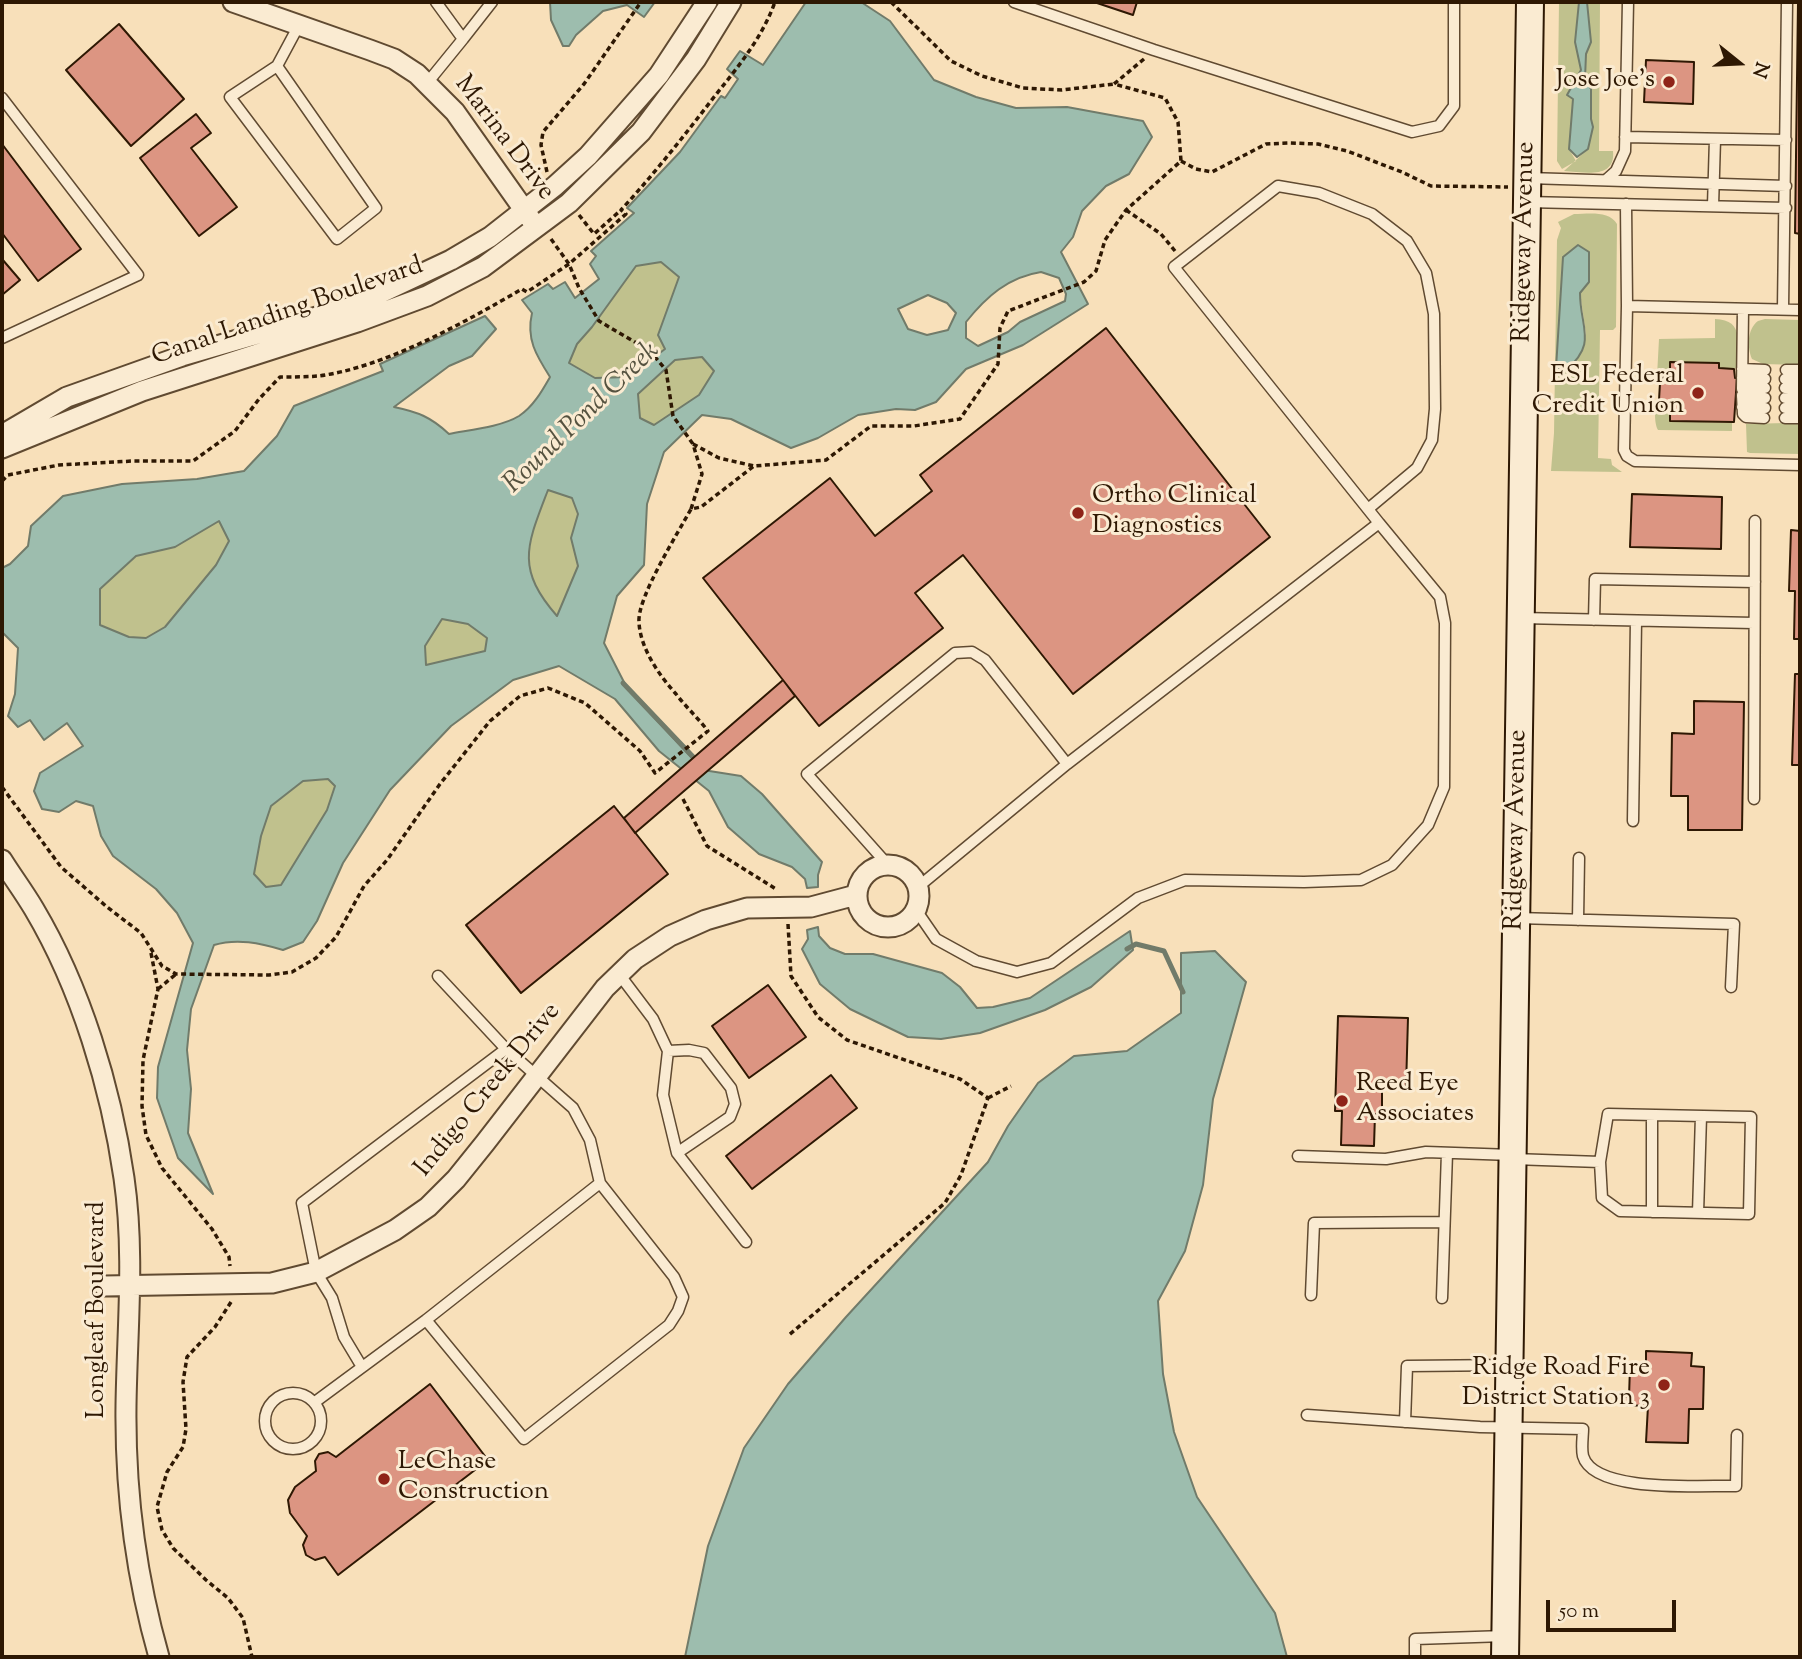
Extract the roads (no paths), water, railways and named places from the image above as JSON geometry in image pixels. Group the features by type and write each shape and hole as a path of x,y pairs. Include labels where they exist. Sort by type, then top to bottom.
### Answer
{"main road":[{"name":"Ridgeway Avenue","path":"1505,1647 1530,2"}],"street":[{"name":"Marina Drive","path":"233,2 394,60 428,82 455,112 536,228"},
{"name":"Canal Landing Boulevard","path":"2,435 67,397 182,356 351,307 451,260 490,237 588,156 627,114 659,75 707,2"},
{"name":"Canal Landing Boulevard","path":"2,448 142,391 306,340 427,296 483,267 569,203 641,132 696,59 731,2"},
{"name":"Longleaf Boulevard","path":"2,860 35,910 73,990 104,1076 124,1179 130,1285 126,1409 128,1479 140,1576 159,1657"},
{"path":"887,864 906,869 914,877 918,887 920,898 916,910 900,925 881,927 871,923 858,906 856,895 860,880 877,866 887,864"},
{"name":"Indigo Creek Drive","path":"104,1286 272,1283 316,1272 395,1230 428,1207 456,1179 605,988 635,959 670,936 706,920 747,908 811,907 856,895"}],"lane":[{"path":"436,2 463,39"},
{"path":"428,82 492,2"},
{"path":"1014,2 1154,50 1412,132 1439,126 1454,106 1454,2"},
{"path":"1606,180 1621,162 1625,137 1628,2"},
{"path":"1783,309 1787,2"},
{"path":"277,66 376,208 337,239 230,97 277,66 299,25"},
{"path":"2,98 138,275 2,338"},
{"path":"1625,137 1786,140"},
{"path":"1713,206 1715,139"},
{"path":"1527,189 1606,180 1786,186"},
{"path":"916,910 936,939 976,961 1017,972 1051,963 1138,898 1185,880 1361,880 1392,864 1428,825 1444,787 1445,623 1440,597 1379,523 1174,267 1278,186 1319,193 1372,214 1407,241 1426,273 1434,314 1432,440 1417,468 1368,509"},
{"path":"1527,189 1626,204 1786,208"},
{"path":"1626,204 1624,450 1627,456 1635,461 1800,465"},
{"path":"1627,306 1800,310"},
{"path":"1742,389 1743,309"},
{"path":"1785,393 1800,370"},
{"path":"1785,393 1800,379"},
{"path":"1742,389 1765,393"},
{"path":"1742,389 1765,393"},
{"path":"1742,389 1765,393"},
{"path":"1785,393 1800,389"},
{"path":"1785,393 1800,398"},
{"path":"1785,393 1800,408"},
{"path":"1785,393 1800,418"},
{"path":"1754,799 1755,521"},
{"path":"918,887 1067,764 1379,523"},
{"path":"1594,620 1595,579 1755,582"},
{"path":"1521,618 1754,623"},
{"path":"1633,821 1636,621"},
{"path":"887,864 807,774 955,653 972,652 985,660 1067,764"},
{"path":"1578,920 1579,858"},
{"path":"1516,918 1734,924 1731,987"},
{"path":"619,975 653,1019 668,1051 663,1095 677,1153 746,1242"},
{"path":"426,1321 524,1439 669,1325 678,1311 682,1297 674,1277 600,1183 590,1140 573,1108 506,1049 438,976"},
{"path":"362,1367 344,1337 332,1298 316,1272 302,1203 506,1049"},
{"path":"668,1051 689,1050 704,1053 731,1088 734,1104 730,1117 677,1153"},
{"path":"1608,1114 1701,1116 1751,1117 1749,1214 1620,1211 1602,1198 1600,1162 1608,1114"},
{"path":"1652,1115 1652,1212"},
{"path":"1698,1213 1701,1116"},
{"path":"1298,1156 1386,1159 1426,1152 1600,1162"},
{"path":"1442,1298 1447,1153"},
{"path":"315,1402 426,1321 600,1183"},
{"path":"1311,1295 1314,1223 1444,1222"},
{"path":"1405,1422 1407,1366 1509,1365"},
{"path":"298,1393 315,1402 322,1425 312,1443 300,1449 276,1444 265,1425 266,1413 274,1400 282,1395 298,1393"},
{"path":"1307,1415 1480,1427 1583,1429 1583,1457 1595,1471 1614,1480 1639,1484 1736,1486 1737,1435"},
{"path":"1415,1657 1415,1639 1505,1647"}],"water":[{"path":"550,2 655,2 644,17 627,5 603,11 576,35 569,46 563,46 551,20"},
{"path":"806,2 861,2 890,21 934,80 976,97 1016,108 1067,107 1143,121 1152,137 1129,174 1106,186 1082,211 1073,237 1061,252 1088,304 1023,345 966,369 936,402 915,410 896,409 858,415 818,438 791,448 731,419 702,415 664,452 647,504 644,565 617,596 604,643 627,688 703,770 741,776 762,794 822,862 818,887 807,888 805,879 792,867 759,854 728,827 709,791 659,751 615,699 559,666 513,680 451,726 390,790 343,863 317,921 303,942 283,950 248,942 214,945 191,1009 187,1050 191,1089 188,1133 213,1194 178,1158 157,1098 158,1067 193,943 177,913 156,889 113,856 101,836 93,806 76,801 59,812 42,809 34,791 40,773 83,746 67,723 44,740 30,720 18,727 8,716 15,694 18,648 2,632 2,568 10,564 28,546 31,526 63,496 122,484 197,479 244,471 277,436 294,406 383,371 380,364 485,316 496,329 472,356 449,366 394,407 424,416 449,434 494,425 519,416 533,403 550,377 531,339 532,313 522,300 548,284 553,289 565,282 575,298 599,279 590,264 596,256 591,251 634,213 627,208 680,152 721,96 725,98 738,79 727,69 740,51 763,65","holes":["661,262 679,277 658,335 665,349 628,377 595,378 569,363 577,344 636,266","1041,272 1059,278 1066,294 1065,301 978,346 966,338 966,322 990,297 1018,278","928,295 947,303 956,313 948,330 927,335 908,329 898,309","702,357 714,371 699,395 654,425 640,418 638,394 675,360","548,490 572,498 578,514 571,538 578,566 557,616 535,584 530,570 529,556 535,526","219,521 229,541 216,565 165,627 146,638 129,637 100,625 100,589 136,556 175,547","442,619 468,624 487,638 485,651 426,665 425,646","328,779 335,786 327,810 281,885 266,887 254,874 261,836 271,806 303,781"]},
{"path":"1579,2 1587,2 1591,42 1586,54 1585,79 1591,89 1593,127 1588,149 1577,157 1569,149 1573,99 1567,95 1581,70 1575,42"},
{"path":"1578,245 1589,252 1589,282 1580,293 1585,334 1582,351 1566,370 1556,368 1563,257"},
{"path":"818,927 819,936 830,948 845,954 873,954 942,973 960,987 977,1008 1030,998 1130,931 1133,950 1091,987 1045,1010 980,1033 941,1039 908,1037 850,1009 820,984 802,949 808,939 807,930"},
{"path":"1215,951 1246,982 1213,1099 1203,1185 1185,1251 1158,1301 1163,1374 1174,1432 1197,1497 1275,1613 1287,1657 685,1657 708,1546 744,1448 788,1384 988,1162 1008,1126 1038,1083 1074,1056 1127,1051 1181,1013 1181,953"}],"waterway":[{"name":"Round Pond Creek","path":"623,683 698,762"},
{"name":"Round Pond Creek","path":"1127,949 1136,944 1164,951 1183,992"}],"place":[{"name":"Jose Joe's","path":"1669,82"},
{"name":"ESL Federal Credit Union","path":"1698,393"},
{"name":"Ortho Clinical Diagnostics","path":"1078,513"},
{"name":"Reed Eye Associates","path":"1342,1101"},
{"name":"Ridge Road Fire District Station 3","path":"1664,1385"},
{"name":"LeChase Construction","path":"384,1479"}]}
